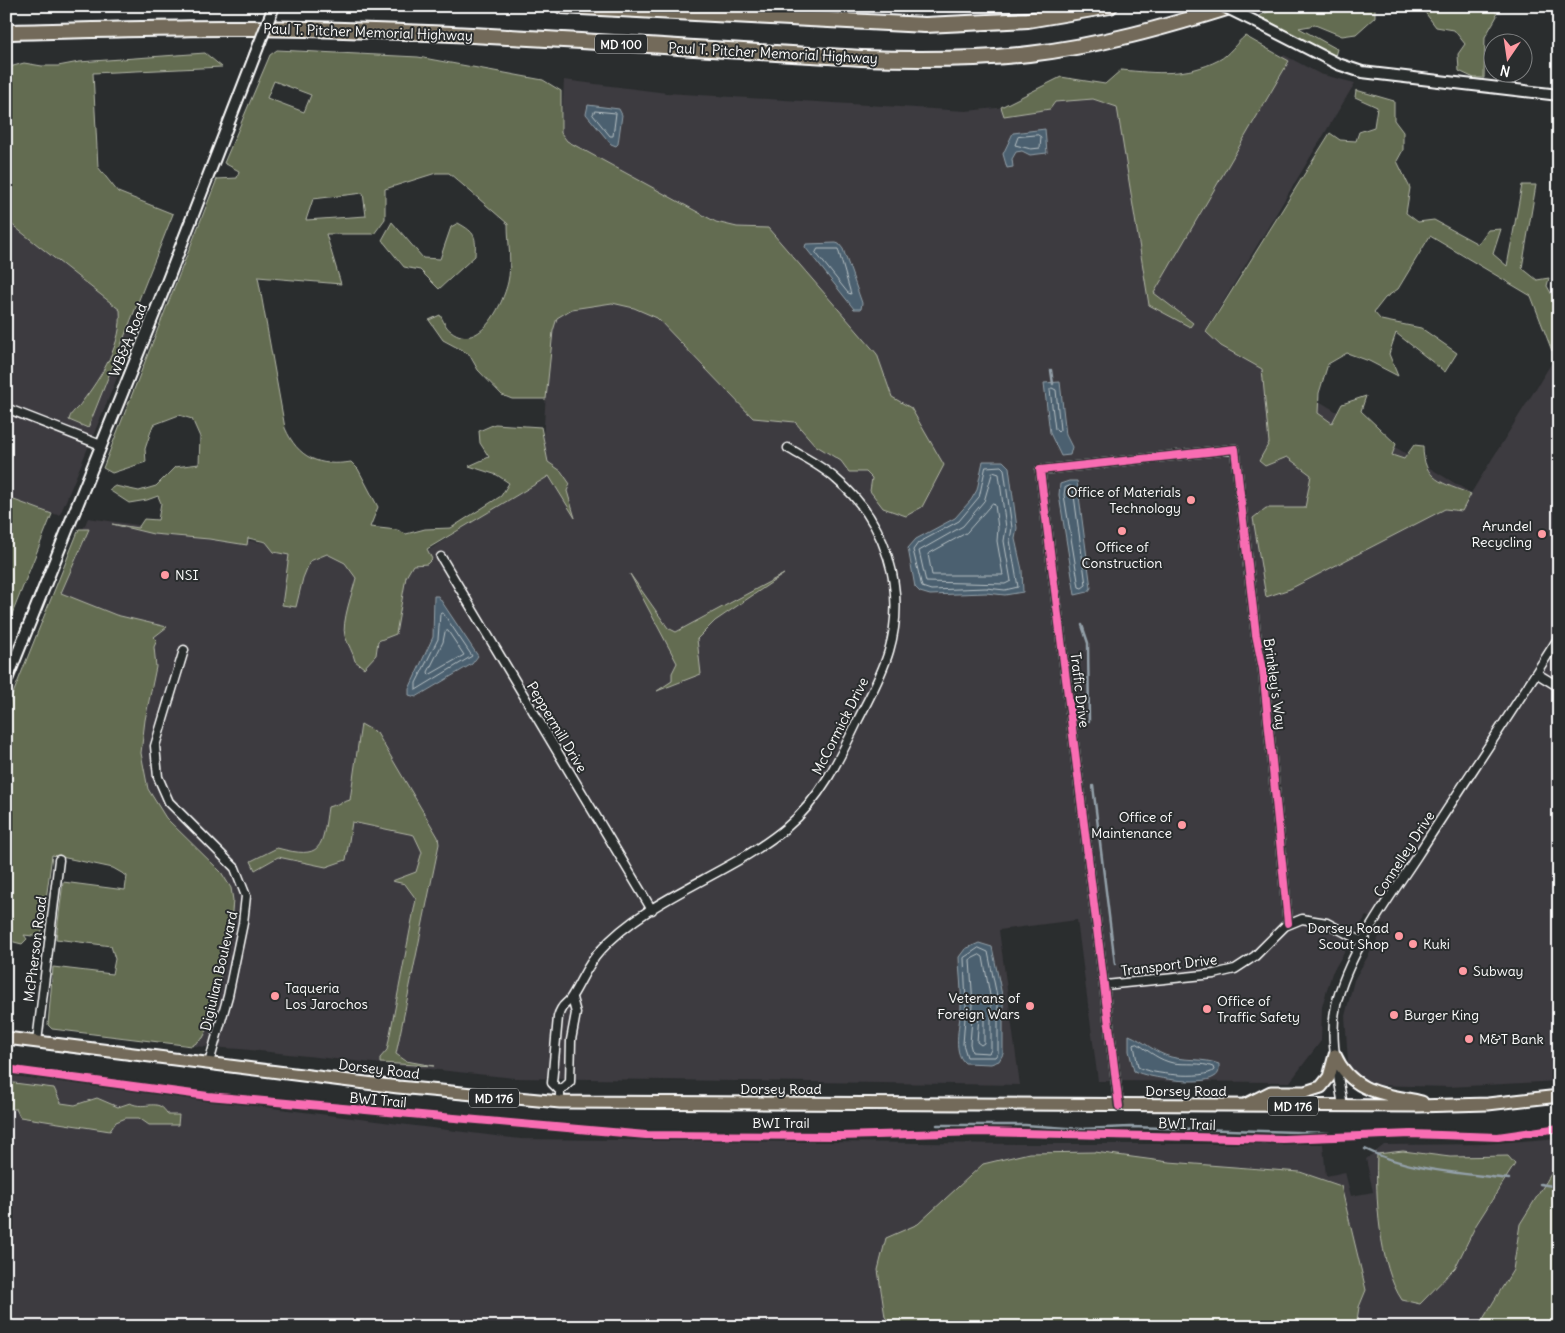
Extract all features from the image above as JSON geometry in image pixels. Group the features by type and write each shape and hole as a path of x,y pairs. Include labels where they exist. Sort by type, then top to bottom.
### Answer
{"highway":[{"path":"562,6 925,25 1028,20 1110,6"},
{"name":"Paul T. Pitcher Memorial Highway","path":"6,32 230,27 316,29 438,33 923,60 992,57 1080,47 1134,36 1233,6"}],"main road":[{"name":"Dorsey Road","path":"6,1038 458,1094 1119,1106 1441,1106 1510,1102 1559,1096"},
{"path":"1336,1055 1347,1075 1366,1088 1441,1106"},
{"path":"1242,1106 1271,1092 1305,1092 1321,1088 1329,1078 1336,1055"}],"street":[{"name":"WB&A Road","path":"6,682 274,6"},
{"path":"1223,6 1331,60 1362,72 1386,77 1559,95"},
{"path":"6,408 101,444"},
{"name":"McCormick Drive","path":"572,998 576,1013 571,1040 570,1082 560,1097 552,1083 555,1028 560,1006 572,998 582,974 601,949 627,926 765,844 788,826 822,788 838,762 889,652 896,600 892,568 881,539 867,514 848,489 827,471 788,448"},
{"name":"Brinkley's Way","path":"1235,449 1256,635 1263,669 1288,923"},
{"name":"Traffic Drive","path":"1119,1106 1040,470 1235,449"},
{"name":"Peppermill Drive","path":"441,557 652,910"},
{"name":"Connelley Drive","path":"1343,1106 1336,1055 1334,1020 1338,998 1347,972 1363,942 1559,637"},
{"name":"Digiulian Boulevard","path":"184,650 155,746 158,777 169,802 235,868 246,896 243,923 228,996 209,1064"},
{"path":"1536,673 1559,687"},
{"name":"McPherson Road","path":"37,1042 59,860"},
{"path":"1288,923 1302,919 1319,920 1363,942"},
{"name":"Transport Drive","path":"1104,985 1214,974 1234,969 1255,956 1288,923"}],"shaded area":[{"path":"1284,55 1320,74 1355,83 1205,332 1471,493 1559,351 1559,1081 1449,1087 1371,1085 1359,1079 1348,1062 1345,1016 1354,980 1386,925 1366,916 1332,973 1322,1007 1321,1041 1290,1082 1098,1081 1077,920 999,930 1020,1085 514,1078 240,1049 192,1046 203,1038 160,813 148,789 141,753 145,720 156,667 154,647 57,591 88,518 409,563 541,477 564,80 667,93 966,111 1098,98"},
{"path":"6,74 44,188 137,330 60,515 6,507"},
{"path":"6,1075 521,1139 1019,1144 1323,1144 1326,1176 1345,1172 1351,1196 1373,1192 1366,1159 1384,1145 1484,1144 1559,1138 1559,1327 6,1327"}],"green space":[{"path":"1281,6 1375,6 1375,17 1356,34 1342,36 1315,25 1299,28 1337,49 1335,56 1259,16"},
{"path":"1426,6 1494,6 1497,16 1488,32 1482,32 1482,78 1474,78 1459,71 1458,54 1465,44 1454,30 1436,27 1424,11"},
{"path":"1245,36 1289,61 1154,293 1193,323 1190,327 1149,305 1117,107 1093,99 1055,102 1050,109 1004,116 1001,107 1061,77 1105,84 1121,70 1171,72 1195,69 1223,58"},
{"path":"277,50 418,57 543,80 561,91 561,133 567,141 716,222 737,227 768,228 877,354 892,397 911,408 944,465 922,507 906,516 883,508 870,491 872,478 866,472 849,472 841,461 815,445 795,422 753,418 657,318 634,308 612,303 572,309 557,318 553,331 546,399 512,399 502,395 478,370 469,354 443,340 429,320 440,315 449,330 462,336 471,336 488,323 501,302 508,282 510,261 508,224 449,173 436,173 385,189 385,219 374,234 326,234 341,284 258,277 285,428 296,447 311,458 329,463 351,462 358,469 378,507 370,527 397,530 406,534 425,529 451,528 501,496 509,483 497,475 469,466 489,457 480,443 479,431 495,424 541,427 548,462 561,471 570,484 567,491 575,518 549,476 427,549 432,559 427,564 413,565 406,577 396,634 378,641 376,655 364,668 355,661 345,636 346,615 356,578 345,563 327,554 310,561 303,578 296,607 282,605 289,555 274,552 266,542 248,538 247,545 209,539 153,534 112,524 138,528 144,519 158,520 161,503 158,496 129,503 109,490 115,486 139,491 156,486 175,467 199,464 200,437 192,419 179,415 153,425 145,449 146,462 112,473 103,468 217,179 237,178 239,171 224,163 270,55","holes":["274,81 311,95 304,112 267,98","363,193 366,216 306,220 313,199"]},
{"path":"205,53 222,67 93,73 98,167 118,192 173,214 88,428 69,420 96,382 109,359 118,335 120,310 6,220 6,68 24,63 58,66 79,62"},
{"path":"1356,90 1394,101 1394,120 1403,132 1403,150 1397,161 1410,188 1406,213 1418,222 1434,220 1478,244 1488,230 1501,229 1493,254 1507,266 1522,185 1536,185 1522,268 1537,280 1549,278 1547,286 1558,310 1559,334 1552,351 1531,296 1430,236 1398,289 1385,298 1374,312 1381,320 1421,328 1457,353 1445,372 1396,333 1389,354 1398,376 1369,361 1347,353 1328,364 1319,393 1318,413 1332,423 1342,404 1366,396 1361,411 1396,444 1392,455 1404,459 1414,445 1423,446 1427,467 1436,479 1471,494 1462,511 1445,509 1290,589 1266,597 1253,518 1266,508 1305,508 1311,475 1287,457 1265,466 1259,461 1269,443 1262,369 1221,346 1206,332 1330,133 1340,140 1356,141 1359,132 1374,127 1377,107 1355,97"},
{"path":"392,222 423,258 440,259 451,227 458,223 474,236 475,256 439,289 420,270 404,267 382,240"},
{"path":"6,497 52,514 6,629"},
{"path":"79,529 89,529 61,593 116,615 167,627 154,637 157,640 154,647 156,667 145,720 141,753 148,789 166,818 221,872 231,888 233,900 231,923 211,1022 203,1038 192,1046 52,1029 48,1025 53,967 112,974 115,959 111,946 56,939 63,882 125,890 127,876 113,868 52,855 41,937 24,935 27,939 22,944 6,940 6,711"},
{"path":"630,574 668,628 676,632 784,574 715,621 697,639 701,674 657,691 672,681 672,673 677,663"},
{"path":"361,724 377,733 438,837 439,844 396,1054 406,1061 434,1066 380,1063 380,1058 387,1050 416,899 405,884 392,881 416,872 422,852 414,835 352,822 346,860 326,867 278,857 255,870 251,861 277,848 304,852 312,851 318,847 324,832 328,807 350,800"},
{"path":"6,1082 54,1088 61,1103 75,1105 97,1098 118,1107 130,1103 141,1106 160,1106 168,1115 179,1115 178,1125 149,1125 139,1118 126,1118 116,1122 110,1131 20,1117 16,1109 6,1109"},
{"path":"1403,1151 1450,1157 1508,1156 1515,1164 1476,1225 1455,1268 1420,1304 1402,1300 1394,1286 1383,1250 1380,1230 1377,1154"},
{"path":"1095,1152 1169,1162 1300,1172 1341,1186 1366,1290 1359,1307 1356,1327 896,1327 885,1317 878,1270 886,1238 918,1224 983,1164 1029,1153"},
{"path":"1559,1161 1559,1327 1478,1327 1513,1270 1520,1224"}],"water":[{"path":"588,105 619,109 622,115 618,144 616,146 611,144 586,114"},
{"path":"1045,129 1047,153 1030,155 1022,151 1016,152 1012,159 1013,167 1007,168 1003,154 1013,133"},
{"path":"836,243 843,249 862,303 861,309 854,309 805,247 806,244"},
{"path":"1060,382 1066,435 1072,447 1070,455 1061,456 1050,433 1044,383"},
{"path":"983,461 1003,461 1009,467 1017,528 1015,539 1022,570 1023,592 1005,595 986,593 930,595 920,592 915,587 908,548 916,539 955,518 971,500 977,490"},
{"path":"1077,481 1091,588 1088,592 1075,595 1059,495 1060,484"},
{"path":"434,596 438,596 478,656 472,664 416,697 409,695 409,689 433,637"},
{"path":"979,943 992,947 1003,1000 1003,1054 999,1061 991,1064 965,1063 958,1051 961,1012 959,957 965,949"},
{"path":"1129,1035 1165,1055 1219,1064 1218,1073 1207,1080 1198,1081 1141,1074 1134,1071 1129,1051"}],"waterway":[{"path":"1051,370 1053,384"},
{"path":"1082,625 1088,643 1089,721"},
{"path":"1093,786 1115,964"},
{"path":"937,1125 1025,1125 1081,1129 1130,1127 1329,1133"},
{"path":"1365,1149 1418,1167 1509,1179"},
{"path":"1540,1184 1559,1187"}],"cycle path":[{"path":"1119,1106 1040,470 1235,449 1256,635 1263,669 1288,923"},
{"name":"BWI Trail","path":"6,1069 208,1096 646,1135 841,1136 981,1132 1283,1139 1411,1134 1498,1137 1559,1128"}],"place":[{"name":"Office of Materials Technology","path":"1191,500"},
{"name":"Office of Construction","path":"1122,531"},
{"name":"Arundel Recycling","path":"1542,534"},
{"name":"NSI","path":"165,575"},
{"name":"Office of Maintenance","path":"1182,825"},
{"name":"Dorsey Road Scout Shop","path":"1399,936"},
{"name":"Kuki","path":"1413,944"},
{"name":"Subway","path":"1463,971"},
{"name":"Taqueria Los Jarochos","path":"275,996"},
{"name":"Veterans of Foreign Wars","path":"1030,1006"},
{"name":"Office of Traffic Safety","path":"1207,1009"},
{"name":"Burger King","path":"1394,1015"},
{"name":"M&T Bank","path":"1469,1039"}]}
